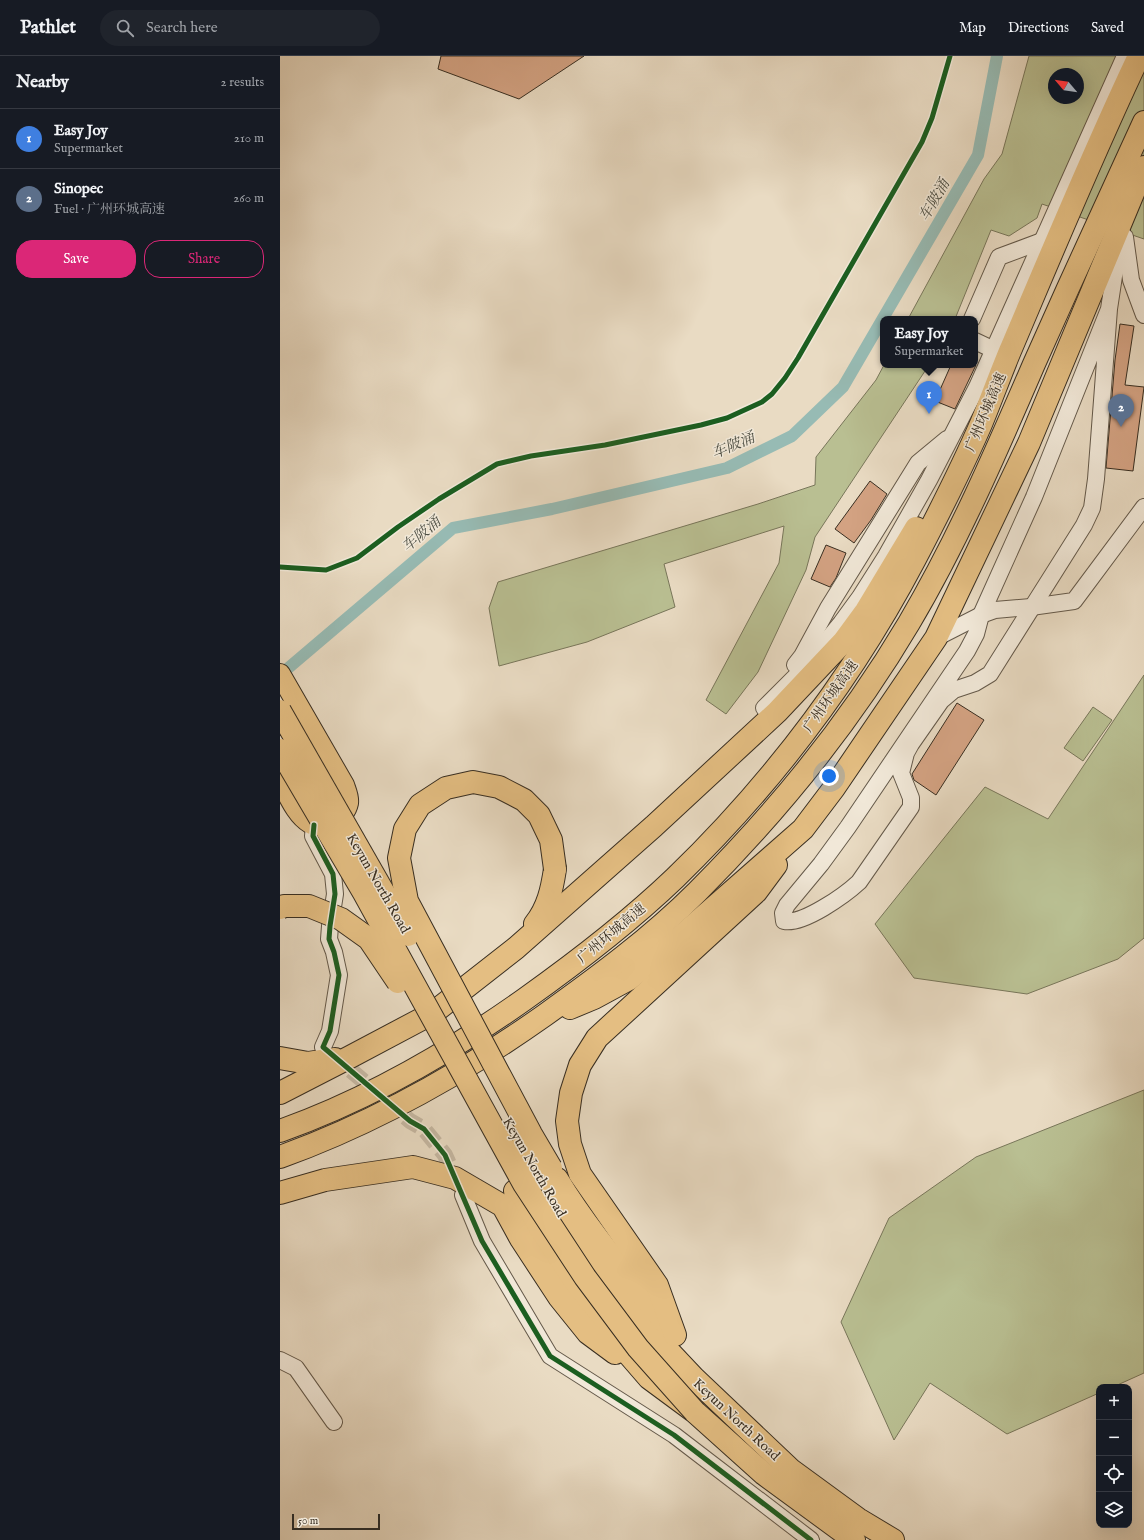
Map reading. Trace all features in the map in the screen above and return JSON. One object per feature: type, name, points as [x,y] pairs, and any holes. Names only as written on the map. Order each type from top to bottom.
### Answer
[{"type":"highway","name":"广州环城高速","points":[[280,1131],[337,1108],[383,1086],[429,1061],[494,1021],[566,970],[637,912],[676,877],[731,821],[810,726],[851,668],[892,602],[915,560],[971,422],[1009,355],[1112,113],[1139,56]]},
{"type":"highway","name":"广州环城高速","points":[[280,1157],[349,1129],[427,1089],[508,1041],[589,984],[696,893],[751,835],[791,789],[831,740],[877,674],[910,622],[961,526],[1091,236],[1144,122]]},
{"type":"highway","points":[[694,1378],[675,1335],[657,1285],[580,1174],[570,1144],[567,1121],[570,1093],[580,1065],[597,1038],[756,892],[834,788],[936,638],[1029,443],[1144,167]]},
{"type":"highway","points":[[280,1093],[350,1058],[433,1013],[516,948],[688,795],[777,712],[844,641],[866,610],[971,422]]},
{"type":"highway","name":"Keyun North Road","points":[[280,711],[395,911],[538,1177],[571,1229],[629,1309],[694,1378],[791,1470],[858,1519],[893,1540]]},
{"type":"highway","name":"Keyun North Road","points":[[280,750],[364,893],[524,1184],[585,1277],[629,1336],[696,1412],[764,1474],[854,1540]]},
{"type":"highway","points":[[516,948],[542,916],[552,892],[555,869],[551,840],[539,816],[524,800],[499,787],[473,782],[446,788],[420,805],[405,829],[399,858],[407,901],[531,1134],[567,1194],[613,1258],[675,1335]]},
{"type":"highway","points":[[530,1025],[594,998],[629,978],[687,931],[803,829]]},
{"type":"highway","points":[[280,908],[284,906],[309,906],[341,919],[369,939],[403,990],[466,1099],[546,1250],[572,1289],[649,1378]]},
{"type":"highway","points":[[280,1058],[308,1063],[350,1058]]},
{"type":"highway","points":[[280,1193],[325,1180],[413,1167],[455,1178],[503,1206],[559,1297],[588,1333],[696,1412]]},
{"type":"main road","points":[[280,674],[344,785],[348,794],[346,810],[336,820],[325,825],[314,825],[300,813],[281,782]]},
{"type":"street","points":[[688,795],[764,708],[805,667],[841,623],[860,597],[886,556],[929,480],[971,422],[994,350],[1125,56]]},
{"type":"street","points":[[1109,309],[1034,497],[982,616],[976,634],[848,827],[821,864],[787,905],[783,914],[784,921],[790,922],[805,918],[850,891],[859,882],[911,807],[910,798],[902,773],[906,753],[911,744],[941,701],[954,690],[975,683],[990,674],[1084,525],[1092,508],[1096,479],[1109,309],[1122,219]]},
{"type":"street","points":[[1122,219],[1131,280],[1144,315]]},
{"type":"street","points":[[973,316],[999,257],[1042,241]]},
{"type":"street","points":[[978,342],[994,350]]},
{"type":"street","points":[[764,708],[802,656],[828,608],[918,463],[971,422]]},
{"type":"street","points":[[936,638],[995,610],[1074,601],[1144,507]]},
{"type":"street","points":[[314,825],[313,836],[333,874],[335,894],[329,939],[334,952],[339,974],[330,1031],[323,1047]]},
{"type":"street","points":[[463,1195],[482,1241],[550,1356],[674,1435],[810,1540]]},
{"type":"street","points":[[280,1360],[296,1368],[334,1422]]},
{"type":"green space","points":[[1029,56],[1144,56],[1144,239],[1042,204],[1037,218],[1009,236],[991,230],[956,316],[910,316],[984,179],[1002,154]]},
{"type":"green space","points":[[882,368],[927,368],[815,537],[806,570],[758,672],[726,714],[706,700],[779,563],[784,526],[664,564],[675,607],[587,642],[499,666],[489,608],[498,582],[758,504],[815,485],[816,457],[876,380]]},
{"type":"green space","points":[[1144,675],[1144,938],[1118,959],[1027,994],[914,978],[875,924],[985,787],[1048,819]]},
{"type":"green space","points":[[1093,707],[1112,720],[1083,761],[1064,748]]},
{"type":"green space","points":[[1144,1090],[1144,1373],[1120,1384],[1096,1384],[1096,1394],[1007,1434],[930,1383],[894,1440],[841,1322],[889,1218],[976,1157]]},
{"type":"building","points":[[441,56],[584,56],[519,99],[438,69]]},
{"type":"building","points":[[1120,324],[1134,326],[1125,385],[1144,387],[1133,471],[1106,468],[1115,360]]},
{"type":"building","points":[[950,368],[975,368],[955,409],[935,401]]},
{"type":"building","points":[[870,481],[887,494],[871,520],[854,543],[835,529]]},
{"type":"building","points":[[826,545],[846,553],[836,578],[830,587],[811,579]]},
{"type":"building","points":[[957,703],[984,720],[936,795],[914,780],[912,774]]},
{"type":"waterway","name":"车陂涌","points":[[884,316],[978,155],[997,56]]},
{"type":"waterway","name":"车陂涌","points":[[280,675],[453,528],[552,509],[727,468],[792,436],[843,387],[880,323]]},
{"type":"tunnel","points":[[333,1055],[410,1121],[424,1129],[445,1155],[458,1184]]},
{"type":"cycle path","points":[[280,567],[326,570],[357,558],[398,527],[439,499],[497,464],[531,456],[605,445],[701,425],[727,418],[762,402],[772,394],[798,358],[922,142],[932,118],[950,56]]},
{"type":"cycle path","points":[[314,825],[313,836],[333,874],[335,894],[329,939],[334,952],[339,975],[330,1031],[323,1047],[410,1121],[424,1129],[445,1155],[482,1241],[550,1356],[674,1435],[811,1540]]},
{"type":"place","name":"Easy Joy","points":[[929,414]]},
{"type":"place","name":"Sinopec","points":[[1121,427]]}]
